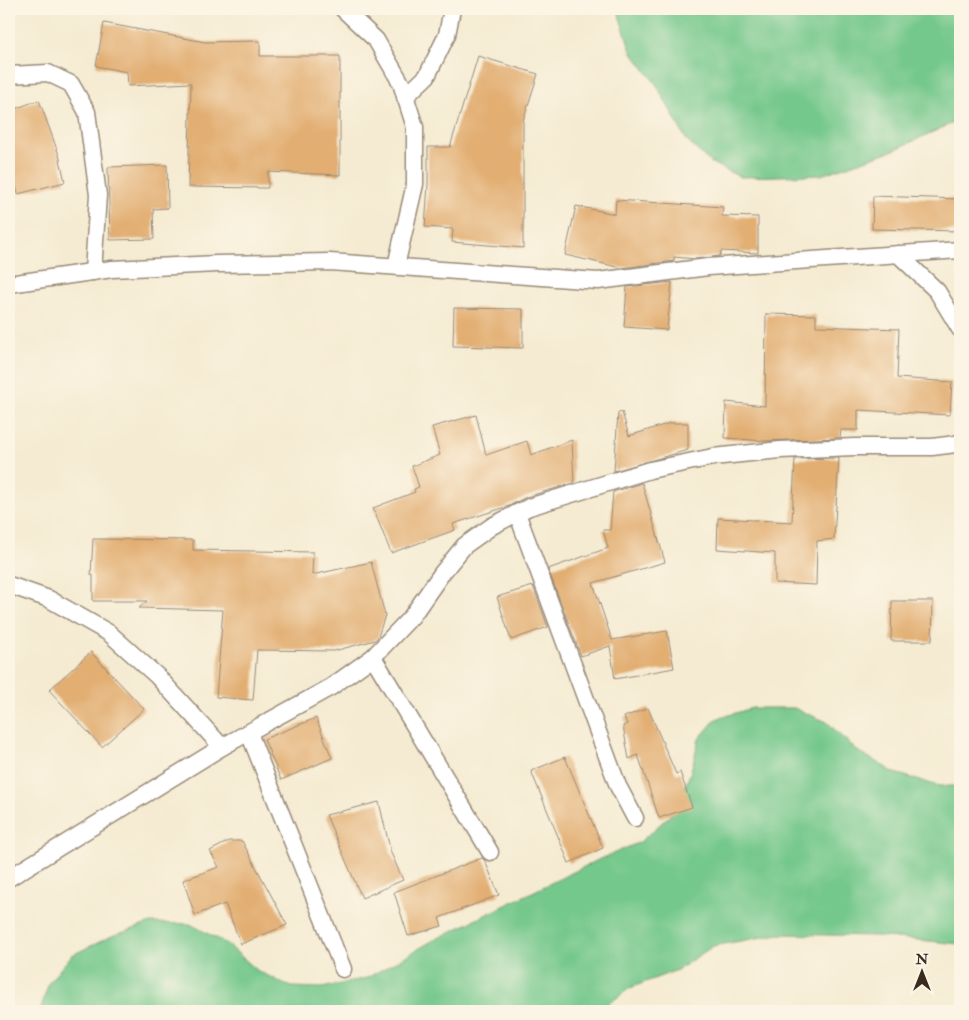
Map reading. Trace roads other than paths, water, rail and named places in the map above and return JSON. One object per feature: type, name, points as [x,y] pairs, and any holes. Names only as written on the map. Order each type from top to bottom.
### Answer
[{"type":"lane","points":[[343,9],[376,40],[400,83],[415,127],[415,184],[396,266]]},
{"type":"lane","points":[[405,97],[427,76],[446,35],[452,9]]},
{"type":"lane","points":[[9,75],[48,73],[71,84],[87,112],[98,196],[93,272]]},
{"type":"lane","points":[[9,284],[112,269],[217,264],[330,262],[598,280],[708,267],[960,250]]},
{"type":"lane","points":[[898,254],[937,291],[960,329]]},
{"type":"lane","points":[[9,878],[222,747],[331,687],[373,657],[412,616],[442,572],[464,546],[492,526],[529,507],[650,470],[713,457],[790,450],[855,447],[932,447],[960,442]]},
{"type":"lane","points":[[517,513],[618,786],[635,818]]},
{"type":"lane","points":[[9,586],[50,599],[109,634],[157,676],[222,747]]},
{"type":"lane","points":[[373,657],[490,852]]},
{"type":"lane","points":[[249,733],[344,969]]}]
